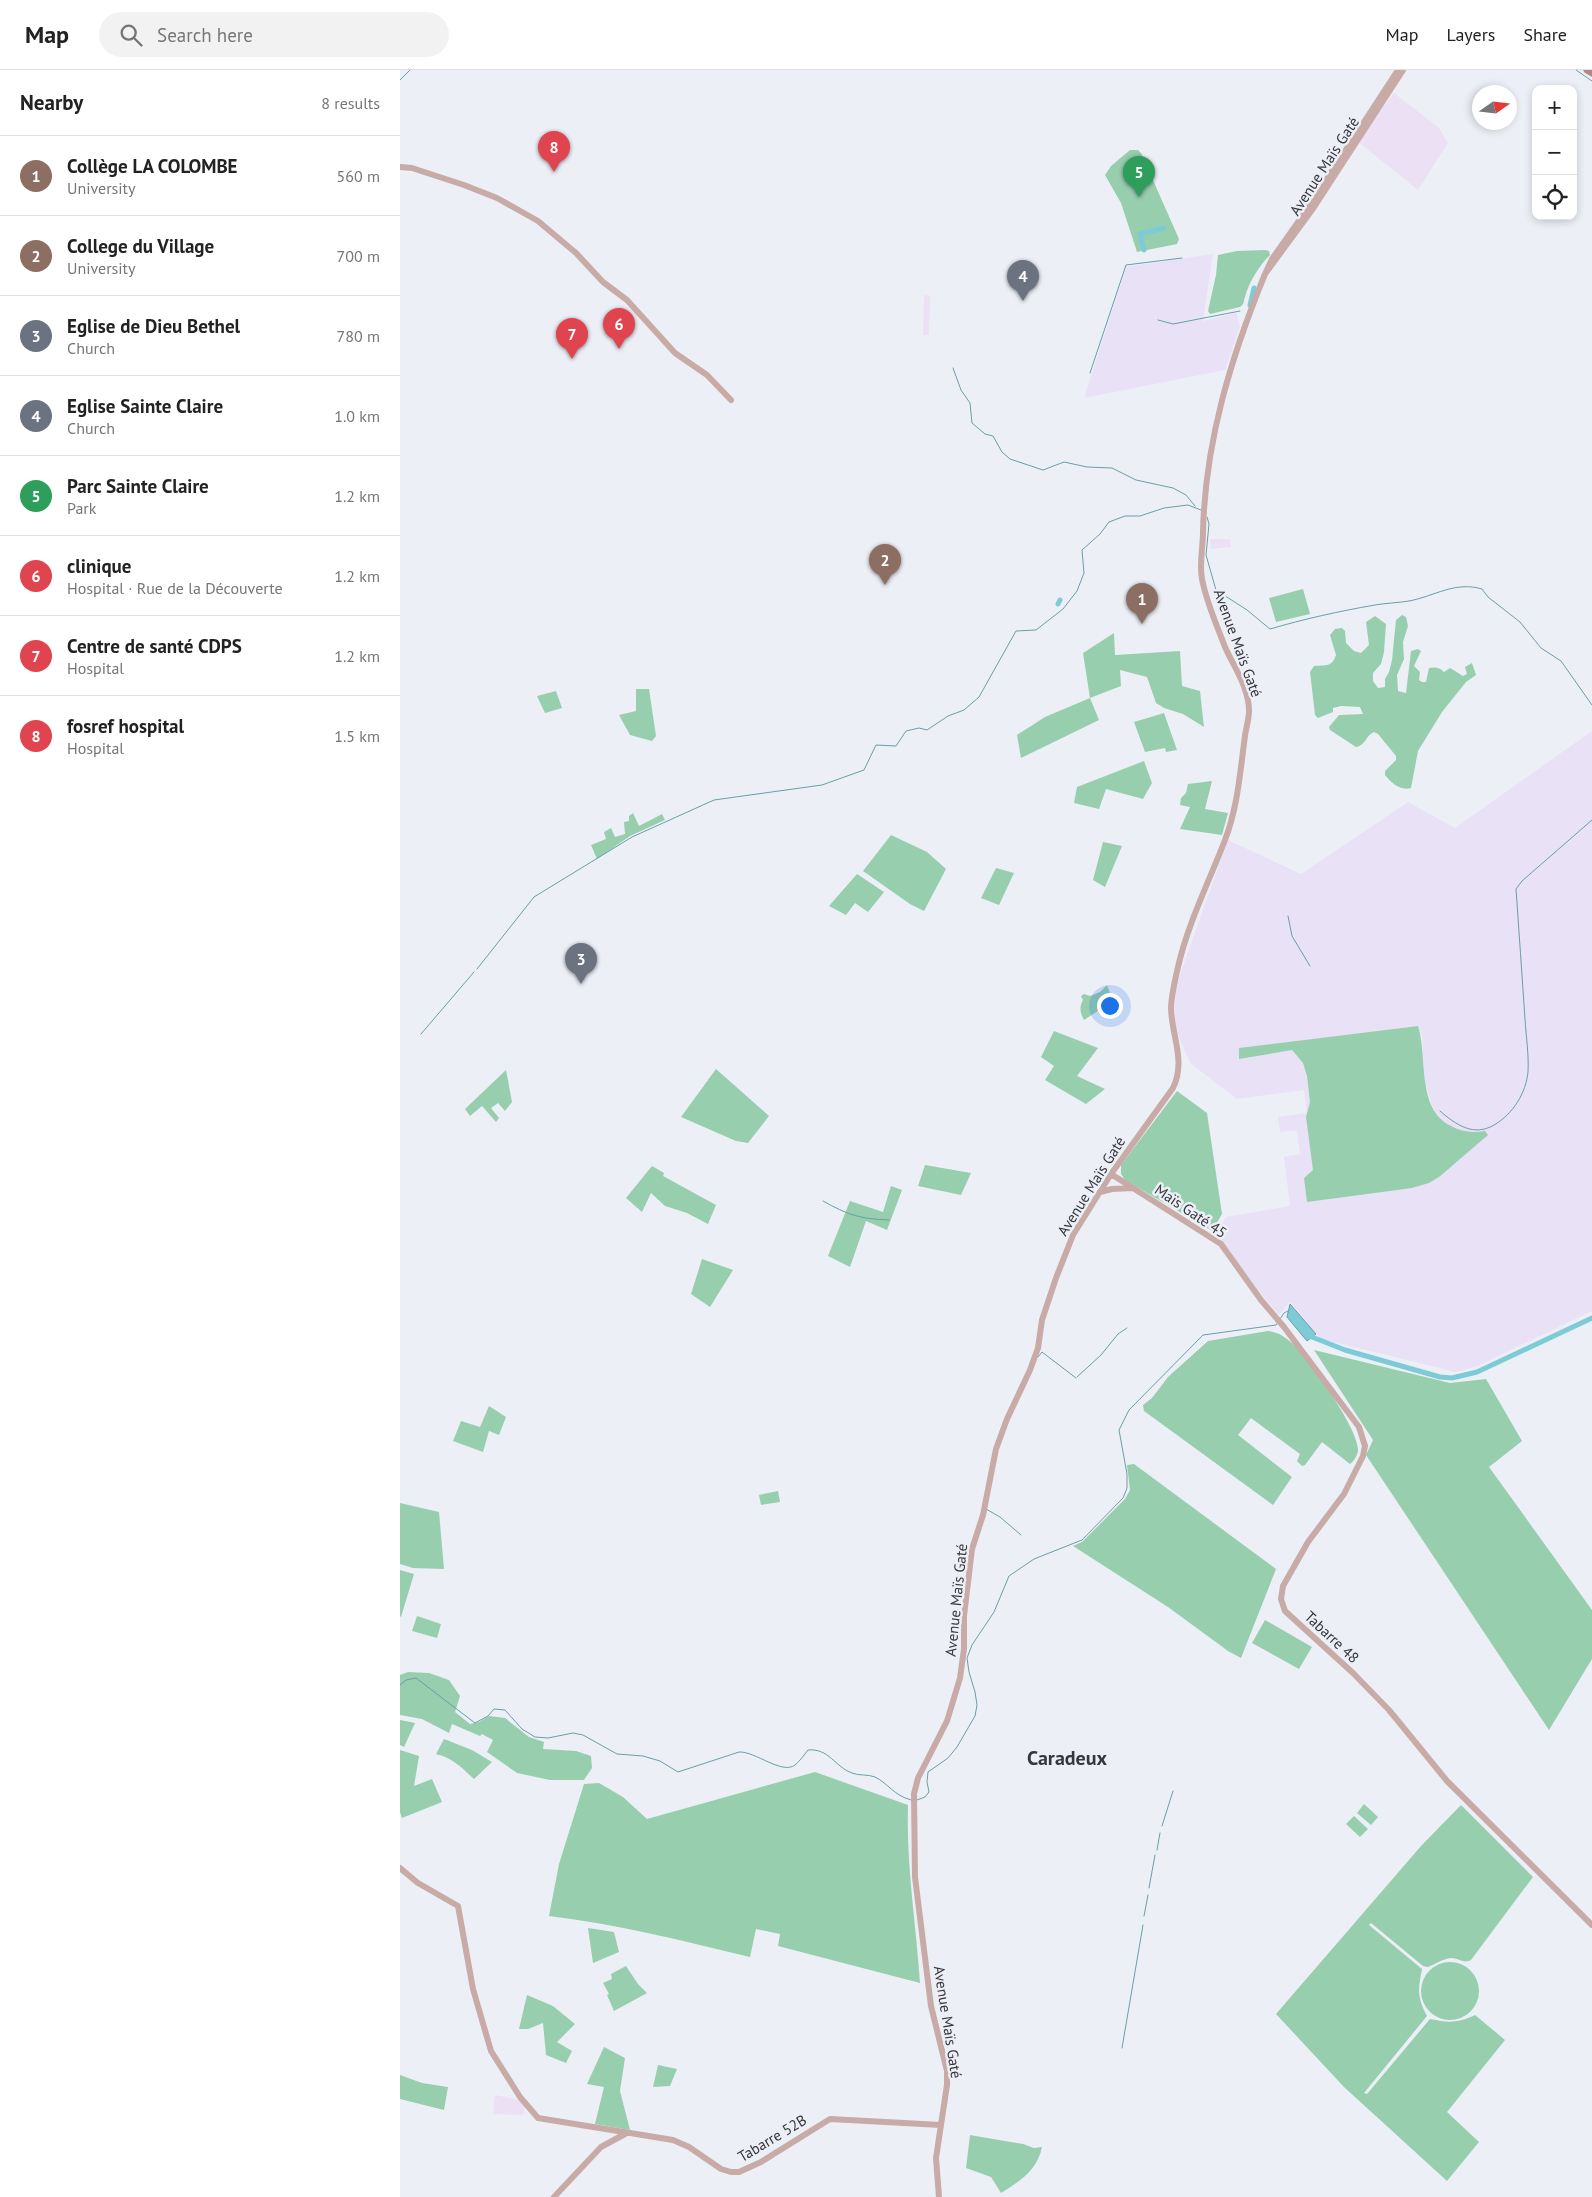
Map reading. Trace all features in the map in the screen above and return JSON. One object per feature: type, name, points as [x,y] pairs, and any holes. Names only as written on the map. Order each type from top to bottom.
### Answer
[{"type":"main road","points":[[1587,70],[1592,74]]},
{"type":"street","name":"Avenue Maïs Gaté","points":[[939,2197],[936,2158],[947,2071],[931,2006],[915,1877],[914,1801],[918,1778],[947,1721],[960,1678],[964,1649],[964,1616],[972,1549],[983,1515],[996,1449],[1038,1348],[1042,1320],[1070,1240],[1111,1174],[1174,1088],[1179,1076],[1178,1051],[1171,1008],[1177,968],[1188,931],[1225,839],[1238,793],[1249,711],[1241,680],[1225,647],[1202,581],[1203,510],[1208,460],[1216,418],[1246,319],[1272,259],[1308,208],[1398,70]]},
{"type":"street","name":"Avenue Maïs Gaté","points":[[1265,274],[1312,210],[1403,70]]},
{"type":"street","points":[[400,167],[412,168],[472,188],[497,198],[538,221],[576,253],[603,282],[626,300],[675,353],[707,375],[731,400]]},
{"type":"street","name":"Maïs Gaté 45","points":[[1111,1174],[1221,1244],[1261,1300],[1284,1327]]},
{"type":"street","points":[[1100,1192],[1112,1189],[1133,1188]]},
{"type":"street","name":"Tabarre 48","points":[[1284,1327],[1359,1427],[1364,1446],[1363,1456],[1344,1494],[1308,1542],[1283,1586],[1281,1599],[1285,1611],[1353,1673],[1390,1710],[1447,1781],[1592,1925]]},
{"type":"street","name":"Tabarre 52B","points":[[400,1868],[418,1883],[458,1906],[472,1988],[490,2051],[535,2117],[674,2140],[689,2147],[721,2169],[730,2172],[739,2172],[761,2162],[830,2119],[941,2125]]},
{"type":"street","points":[[554,2197],[601,2147],[626,2133]]},
{"type":"shaded area","points":[[1394,93],[1439,128],[1448,143],[1418,190],[1357,141]]},
{"type":"shaded area","points":[[1213,254],[1203,321],[1236,313],[1240,327],[1225,370],[1084,398],[1126,267]]},
{"type":"shaded area","points":[[924,295],[930,296],[929,335],[923,335]]},
{"type":"shaded area","points":[[1210,539],[1230,539],[1231,547],[1211,549]]},
{"type":"shaded area","points":[[1592,731],[1592,1311],[1478,1366],[1456,1372],[1321,1339],[1290,1302],[1279,1315],[1255,1286],[1216,1234],[1226,1217],[1290,1206],[1284,1157],[1300,1154],[1297,1130],[1280,1132],[1278,1117],[1307,1113],[1304,1090],[1237,1099],[1190,1063],[1174,1025],[1176,986],[1228,840],[1301,874],[1408,802],[1455,828]],"holes":[[[1418,1026],[1422,1036],[1425,1083],[1434,1111],[1443,1123],[1456,1129],[1473,1133],[1485,1131],[1439,1177],[1429,1183],[1412,1188],[1304,1178],[1313,1170],[1309,1133],[1310,1102],[1307,1076],[1303,1063],[1292,1050],[1239,1058],[1239,1049]]]},
{"type":"shaded area","points":[[495,2095],[521,2100],[525,2108],[523,2115],[493,2114]]},
{"type":"green space","points":[[1130,150],[1138,150],[1141,153],[1179,239],[1177,244],[1137,252],[1121,203],[1105,175],[1111,166]]},
{"type":"green space","points":[[1237,251],[1269,251],[1270,255],[1258,269],[1243,304],[1240,307],[1210,314],[1208,311],[1216,275],[1218,255]]},
{"type":"green space","points":[[1303,589],[1310,614],[1276,622],[1269,598]]},
{"type":"green space","points":[[1402,615],[1406,617],[1408,626],[1403,642],[1404,659],[1397,675],[1398,691],[1406,693],[1411,651],[1418,649],[1421,651],[1414,666],[1420,672],[1419,680],[1422,682],[1426,682],[1429,668],[1439,668],[1444,672],[1450,668],[1463,676],[1467,674],[1465,667],[1472,663],[1476,675],[1466,682],[1442,712],[1418,751],[1411,788],[1407,789],[1396,786],[1385,775],[1385,771],[1396,760],[1396,756],[1378,734],[1371,733],[1362,744],[1356,747],[1330,730],[1329,727],[1339,715],[1363,714],[1360,707],[1341,706],[1333,708],[1333,712],[1318,718],[1315,715],[1310,672],[1314,666],[1328,665],[1333,662],[1336,655],[1330,635],[1335,629],[1342,628],[1345,631],[1346,643],[1354,651],[1361,653],[1369,645],[1366,622],[1375,616],[1386,624],[1384,652],[1381,664],[1373,673],[1373,681],[1378,688],[1385,687],[1385,679],[1392,660],[1396,620]]},
{"type":"green space","points":[[1114,633],[1115,655],[1180,651],[1182,686],[1200,691],[1204,727],[1183,714],[1164,708],[1156,703],[1147,677],[1120,670],[1121,686],[1090,698],[1083,653]]},
{"type":"green space","points":[[636,689],[649,689],[656,736],[652,741],[630,735],[619,715],[636,711]]},
{"type":"green space","points":[[556,691],[562,708],[545,713],[537,696]]},
{"type":"green space","points":[[1090,698],[1099,720],[1021,758],[1017,735],[1045,717]]},
{"type":"green space","points":[[1164,713],[1177,750],[1166,752],[1165,748],[1145,752],[1134,722]]},
{"type":"green space","points":[[1144,761],[1152,783],[1143,799],[1106,789],[1099,809],[1074,803],[1077,787]]},
{"type":"green space","points":[[1212,781],[1205,809],[1228,813],[1222,835],[1180,829],[1190,807],[1180,805],[1181,798],[1186,793],[1188,784]]},
{"type":"green space","points":[[633,813],[639,826],[662,814],[665,820],[630,836],[597,859],[591,845],[606,839],[604,832],[611,828],[615,837],[625,834],[624,822],[629,821],[629,816]]},
{"type":"green space","points":[[891,835],[927,852],[946,869],[924,911],[910,904],[863,871]]},
{"type":"green space","points":[[1103,842],[1122,846],[1105,887],[1093,880]]},
{"type":"green space","points":[[996,868],[1014,873],[999,905],[981,898]]},
{"type":"green space","points":[[857,874],[884,892],[868,912],[855,903],[846,915],[829,906]]},
{"type":"green space","points":[[1107,985],[1113,1001],[1084,1020],[1080,1010],[1083,1000],[1081,996],[1084,994],[1090,996],[1100,992]]},
{"type":"green space","points":[[1418,1026],[1425,1081],[1432,1108],[1440,1118],[1459,1130],[1467,1132],[1485,1131],[1488,1135],[1439,1177],[1429,1183],[1412,1188],[1307,1202],[1304,1178],[1313,1170],[1306,1117],[1310,1102],[1307,1076],[1303,1063],[1292,1050],[1239,1059],[1239,1048]]},
{"type":"green space","points":[[1054,1031],[1098,1048],[1077,1076],[1105,1089],[1086,1104],[1045,1080],[1054,1066],[1041,1057]]},
{"type":"green space","points":[[716,1069],[769,1116],[748,1143],[736,1141],[681,1117]]},
{"type":"green space","points":[[506,1070],[512,1102],[505,1111],[498,1103],[491,1108],[499,1118],[496,1122],[482,1106],[470,1116],[465,1109]]},
{"type":"green space","points":[[1177,1091],[1207,1113],[1222,1214],[1212,1231],[1125,1180],[1121,1174],[1121,1165]]},
{"type":"green space","points":[[925,1165],[971,1173],[961,1195],[918,1186]]},
{"type":"green space","points":[[652,1166],[664,1173],[663,1176],[716,1205],[708,1224],[687,1213],[665,1206],[651,1193],[642,1212],[626,1198]]},
{"type":"green space","points":[[891,1186],[902,1190],[887,1230],[866,1221],[850,1267],[828,1256],[850,1201],[883,1212]]},
{"type":"green space","points":[[702,1259],[733,1270],[710,1307],[691,1294]]},
{"type":"green space","points":[[1268,1331],[1284,1337],[1300,1351],[1309,1363],[1332,1395],[1351,1427],[1358,1451],[1350,1464],[1322,1442],[1305,1465],[1302,1466],[1297,1461],[1300,1454],[1251,1418],[1238,1435],[1292,1477],[1273,1505],[1144,1411],[1143,1405],[1152,1398],[1168,1377],[1208,1341]]},
{"type":"green space","points":[[1314,1350],[1450,1383],[1486,1379],[1522,1441],[1489,1467],[1592,1610],[1592,1659],[1549,1730],[1366,1455],[1373,1440]]},
{"type":"green space","points":[[489,1406],[506,1417],[499,1435],[489,1431],[483,1452],[453,1441],[461,1421],[480,1427]]},
{"type":"green space","points":[[1134,1464],[1276,1569],[1241,1658],[1228,1651],[1168,1607],[1073,1546],[1082,1542],[1125,1499],[1130,1490],[1127,1465]]},
{"type":"green space","points":[[778,1491],[780,1502],[761,1505],[759,1495]]},
{"type":"green space","points":[[400,1503],[439,1512],[444,1569],[413,1568],[400,1564]]},
{"type":"green space","points":[[400,1570],[414,1574],[401,1617],[400,1616]]},
{"type":"green space","points":[[417,1616],[441,1624],[437,1638],[412,1631]]},
{"type":"green space","points":[[1265,1620],[1312,1647],[1299,1669],[1252,1643]]},
{"type":"green space","points":[[408,1672],[429,1673],[449,1680],[460,1696],[455,1712],[470,1724],[479,1722],[489,1716],[505,1718],[529,1737],[544,1742],[543,1749],[576,1751],[591,1756],[592,1768],[584,1780],[550,1780],[517,1773],[487,1752],[493,1740],[482,1734],[480,1736],[452,1724],[449,1733],[422,1719],[400,1715],[400,1675]]},
{"type":"green space","points":[[400,1720],[415,1723],[404,1747],[400,1745]]},
{"type":"green space","points":[[444,1739],[472,1750],[492,1762],[474,1779],[452,1761],[436,1754]]},
{"type":"green space","points":[[400,1750],[419,1756],[414,1786],[432,1779],[442,1802],[402,1818],[400,1812]]},
{"type":"green space","points":[[815,1772],[908,1805],[910,1872],[920,1983],[778,1946],[780,1934],[756,1929],[750,1957],[625,1928],[549,1916],[559,1864],[584,1784],[599,1783],[623,1797],[647,1819]]},
{"type":"green space","points":[[1364,1804],[1378,1817],[1371,1825],[1357,1813]]},
{"type":"green space","points":[[1461,1805],[1533,1877],[1471,1960],[1451,1958],[1428,1967],[1423,1966],[1371,1923],[1369,1925],[1422,1969],[1419,1993],[1421,2004],[1427,2016],[1364,2093],[1367,2094],[1430,2019],[1453,2022],[1475,2015],[1505,2040],[1447,2112],[1479,2142],[1447,2181],[1344,2087],[1276,2014],[1421,1846]]},
{"type":"green space","points":[[1354,1816],[1368,1829],[1360,1837],[1346,1824]]},
{"type":"green space","points":[[588,1928],[614,1932],[619,1952],[593,1963]]},
{"type":"green space","points":[[1450,1962],[1461,1964],[1474,1975],[1479,1991],[1477,2002],[1466,2015],[1450,2020],[1439,2018],[1426,2007],[1421,1991],[1423,1980],[1434,1967]]},
{"type":"green space","points":[[626,1966],[638,1984],[647,1993],[614,2011],[607,1995],[609,1994],[603,1983],[612,1979],[611,1974]]},
{"type":"green space","points":[[527,1995],[553,2006],[575,2024],[557,2042],[572,2051],[566,2063],[546,2055],[543,2023],[528,2029],[519,2029]]},
{"type":"green space","points":[[604,2047],[625,2058],[620,2091],[630,2130],[595,2124],[604,2087],[587,2084]]},
{"type":"green space","points":[[658,2065],[677,2069],[670,2086],[653,2087]]},
{"type":"green space","points":[[400,2075],[422,2083],[448,2087],[444,2110],[400,2099]]},
{"type":"green space","points":[[970,2135],[1023,2144],[1034,2148],[1042,2147],[1032,2169],[1021,2180],[1001,2193],[991,2177],[966,2168]]},
{"type":"water","points":[[1290,1304],[1316,1334],[1307,1341],[1287,1317]]},
{"type":"waterway","points":[[400,80],[410,70]]},
{"type":"waterway","points":[[1576,70],[1592,81]]},
{"type":"waterway","points":[[1144,250],[1140,234],[1164,228]]},
{"type":"waterway","points":[[1090,373],[1126,265],[1182,258]]},
{"type":"waterway","points":[[1250,305],[1254,288]]},
{"type":"waterway","points":[[1158,320],[1173,324],[1240,311]]},
{"type":"waterway","points":[[953,368],[961,390],[970,403],[972,423],[985,434],[993,436],[1002,452],[1010,459],[1043,470],[1064,462],[1087,467],[1112,468],[1136,480],[1173,488],[1186,495],[1195,506]]},
{"type":"waterway","points":[[477,969],[534,897],[632,837],[714,800],[822,785],[864,770],[876,745],[896,746],[906,731],[919,728],[927,730],[948,716],[964,710],[979,697],[1016,631],[1036,630],[1063,609],[1077,591],[1084,573],[1082,550],[1100,534],[1109,522],[1125,516],[1140,516],[1164,508],[1188,505],[1201,510]]},
{"type":"waterway","points":[[1207,517],[1209,524],[1206,555],[1216,590],[1247,610],[1270,629],[1349,610],[1418,599],[1454,588],[1472,587],[1482,589],[1488,597],[1520,622],[1541,648],[1561,661],[1592,705]]},
{"type":"waterway","points":[[1058,604],[1060,600]]},
{"type":"waterway","points":[[1440,1111],[1452,1121],[1466,1128],[1472,1130],[1487,1128],[1501,1120],[1513,1109],[1525,1088],[1528,1059],[1516,889],[1522,881],[1592,820]]},
{"type":"waterway","points":[[1288,916],[1292,936],[1310,966]]},
{"type":"waterway","points":[[421,1034],[474,972]]},
{"type":"waterway","points":[[823,1201],[854,1215],[870,1219],[889,1220]]},
{"type":"waterway","points":[[1280,1319],[1288,1311]]},
{"type":"waterway","points":[[1312,1337],[1345,1350],[1440,1377],[1452,1378],[1477,1372],[1592,1318]]},
{"type":"waterway","points":[[917,1800],[925,1797],[929,1792],[928,1772],[948,1758],[957,1747],[975,1716],[977,1705],[967,1658],[972,1645],[994,1612],[1009,1576],[1034,1559],[1082,1540],[1123,1498],[1127,1488],[1127,1474],[1119,1430],[1129,1410],[1203,1335],[1276,1325],[1278,1322]]},
{"type":"waterway","points":[[1077,1377],[1101,1355],[1118,1334],[1127,1328]]},
{"type":"waterway","points":[[1038,1357],[1042,1352],[1076,1378]]},
{"type":"waterway","points":[[986,1509],[1000,1517],[1021,1535]]},
{"type":"waterway","points":[[400,1685],[406,1680],[416,1678],[475,1723],[488,1716],[494,1709],[505,1710],[522,1729],[535,1737],[548,1738],[573,1733],[583,1735],[617,1754],[643,1756],[660,1761],[678,1772],[739,1752],[753,1755],[776,1765],[790,1767],[795,1765],[808,1750],[815,1750],[827,1755],[841,1767],[852,1773],[875,1777],[895,1792],[911,1800]]},
{"type":"waterway","points":[[1162,1826],[1173,1791]]},
{"type":"waterway","points":[[1157,1850],[1160,1833]]},
{"type":"waterway","points":[[1149,1888],[1155,1855]]},
{"type":"waterway","points":[[1144,1916],[1148,1895]]},
{"type":"waterway","points":[[1122,2048],[1143,1925]]},
{"type":"place","name":"fosref hospital","points":[[554,172]]},
{"type":"place","name":"Parc Sainte Claire","points":[[1139,197]]},
{"type":"place","name":"Eglise Sainte Claire","points":[[1023,301]]},
{"type":"place","name":"clinique","points":[[619,349]]},
{"type":"place","name":"Centre de santé CDPS","points":[[572,359]]},
{"type":"place","name":"College du Village","points":[[885,585]]},
{"type":"place","name":"Collège LA COLOMBE","points":[[1142,624]]},
{"type":"place","name":"Eglise de Dieu Bethel","points":[[581,984]]},
{"type":"district","name":"Caradeux","points":[[1067,1758]]}]
